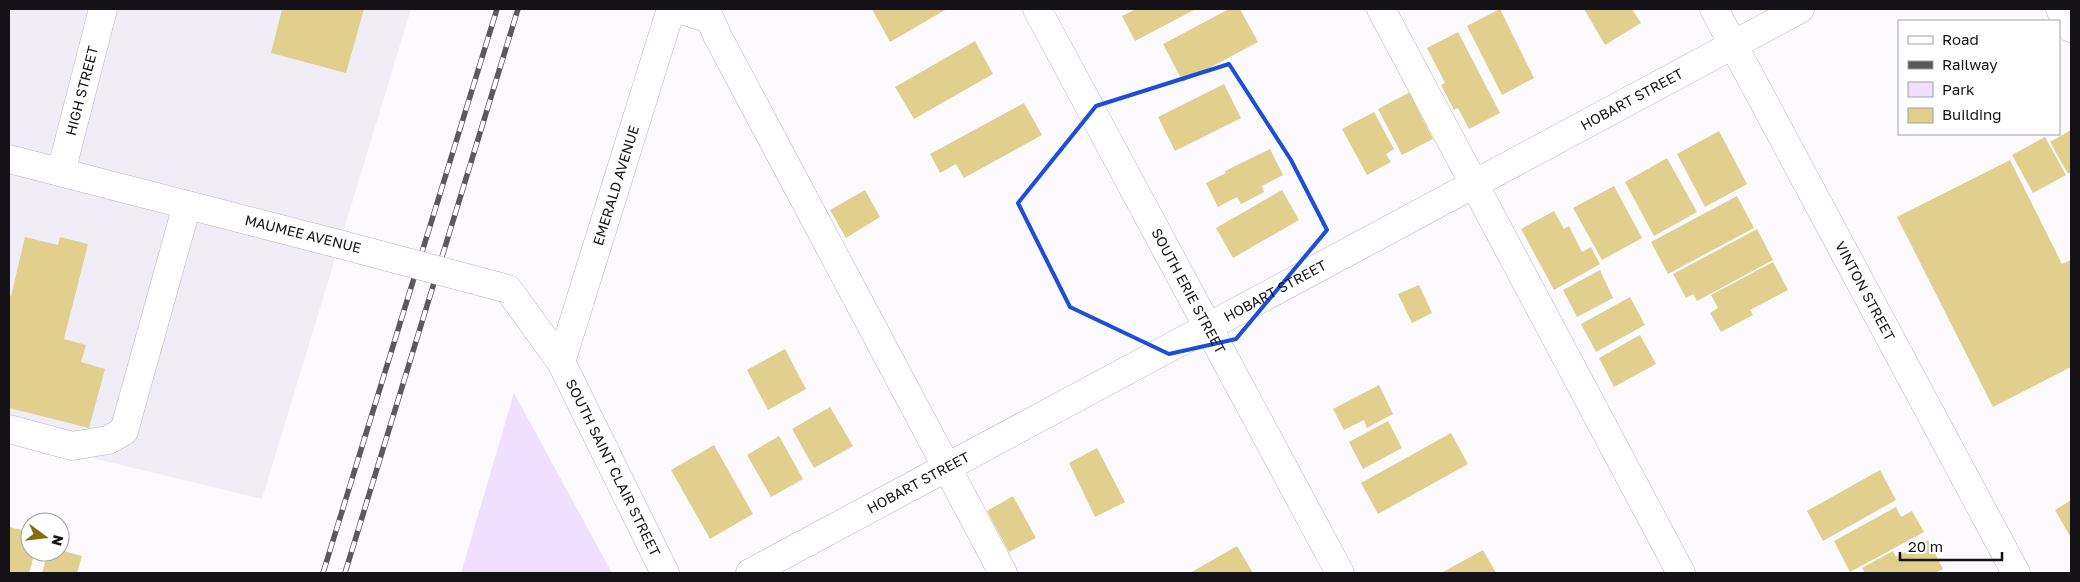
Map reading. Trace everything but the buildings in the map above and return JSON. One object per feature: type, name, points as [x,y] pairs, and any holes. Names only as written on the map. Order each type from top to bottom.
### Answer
[{"type":"street","name":"HIGH STREET","points":[[61,172],[103,9]]},
{"type":"street","name":"EMERALD AVENUE","points":[[562,362],[671,9]]},
{"type":"street","points":[[678,9],[710,18],[718,37],[1002,573]]},
{"type":"street","name":"SOUTH ERIE STREET","points":[[1037,9],[1340,573]]},
{"type":"street","points":[[1381,9],[1681,573]]},
{"type":"street","name":"VINTON STREET","points":[[1714,9],[2016,573]]},
{"type":"street","name":"HOBART STREET","points":[[750,573],[1800,9]]},
{"type":"street","points":[[2060,9],[2071,28]]},
{"type":"street","name":"MAUMEE AVENUE","points":[[9,159],[508,289],[562,362]]},
{"type":"street","points":[[9,429],[72,446],[108,440],[124,431],[187,205]]},
{"type":"street","name":"SOUTH SAINT CLAIR STREET","points":[[562,362],[665,573]]},
{"type":"highlighted area","points":[[1229,64],[1291,160],[1327,230],[1236,339],[1169,354],[1070,307],[1018,203],[1096,106]]},
{"type":"shaded area","points":[[9,9],[411,9],[262,499],[9,438]]},
{"type":"green space","points":[[514,393],[612,573],[461,573]]},
{"type":"railway","points":[[323,573],[497,9]]},
{"type":"railway","points":[[345,573],[518,9]]}]
